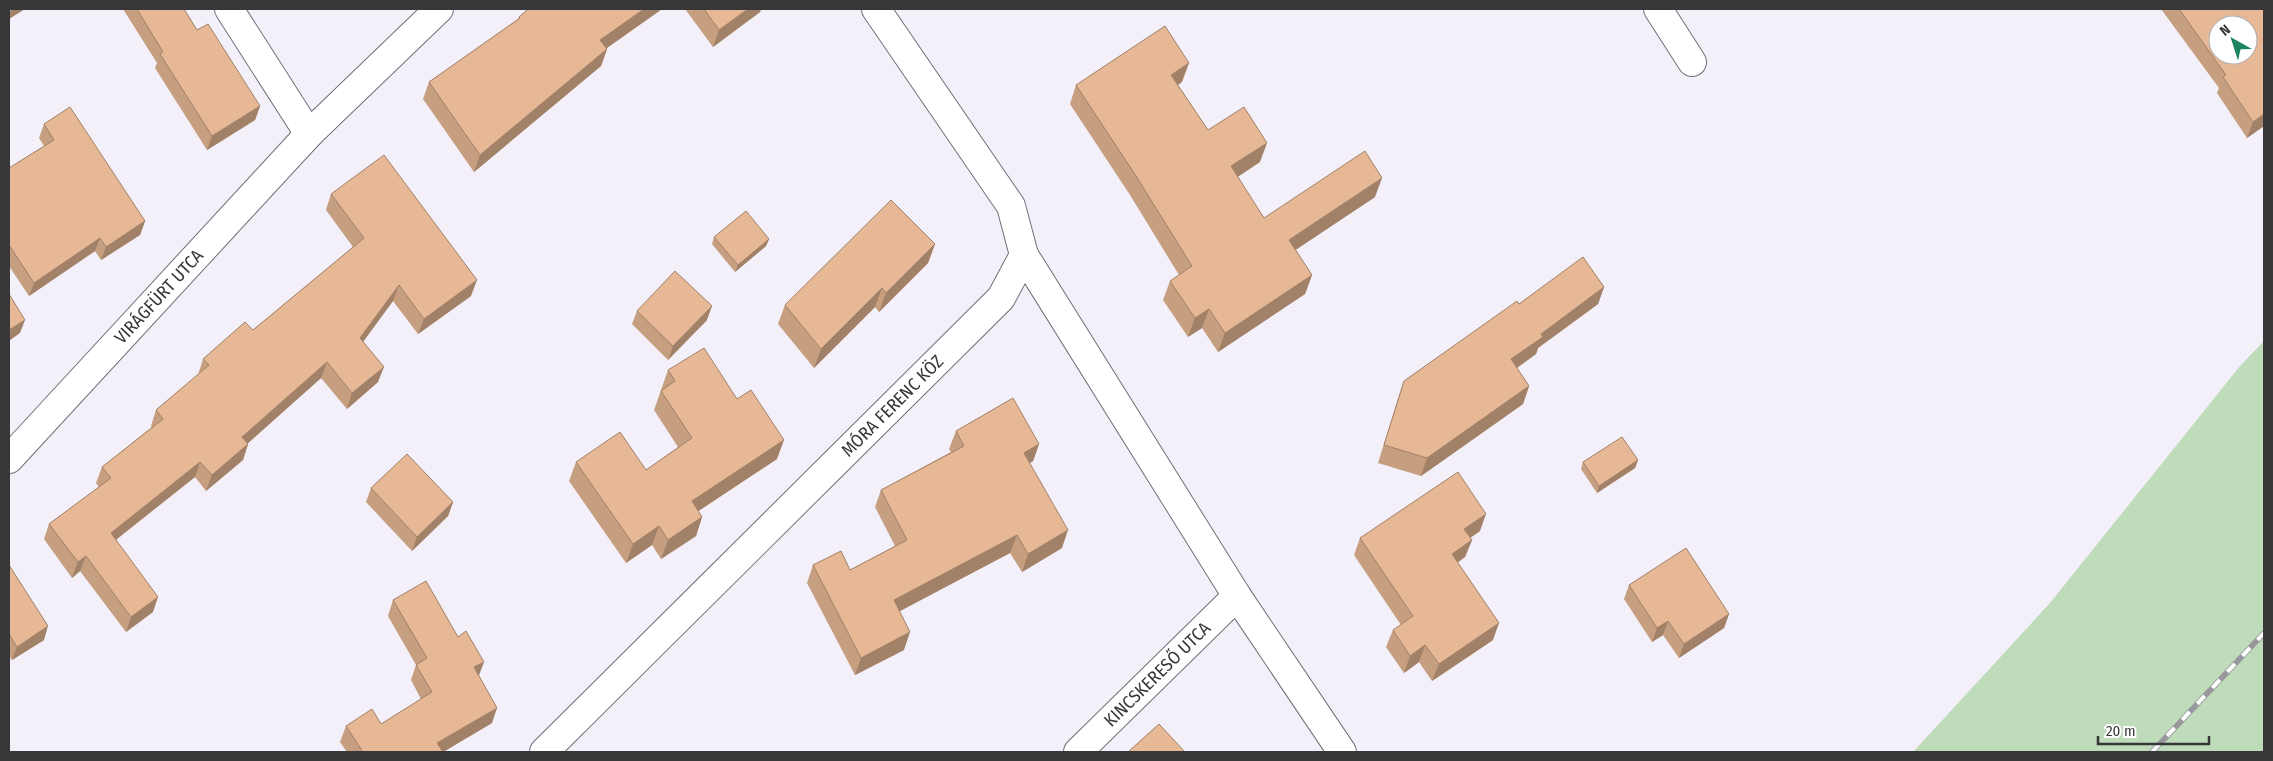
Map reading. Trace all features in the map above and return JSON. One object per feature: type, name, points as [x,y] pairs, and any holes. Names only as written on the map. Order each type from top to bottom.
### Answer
[{"type":"street","points":[[228,9],[309,134]]},
{"type":"street","name":"VIRÁGFÜRT UTCA","points":[[9,459],[309,134],[439,9]]},
{"type":"street","points":[[876,9],[1011,206],[1024,255],[1237,596],[1342,752]]},
{"type":"street","points":[[1658,9],[1692,62]]},
{"type":"street","name":"MÓRA FERENC KÖZ","points":[[544,752],[1001,298],[1024,255]]},
{"type":"street","name":"KINCSKERESŐ UTCA","points":[[1078,752],[1237,596]]},
{"type":"green space","points":[[2264,341],[2264,752],[1913,752],[2050,603],[2240,366]]},
{"type":"building","points":[[137,9],[184,9],[197,30],[208,24],[260,106],[212,136],[160,54],[163,52]]},
{"type":"building","points":[[528,9],[644,9],[600,40],[607,49],[480,155],[429,82],[520,18]]},
{"type":"building","points":[[704,9],[748,9],[719,30]]},
{"type":"building","points":[[2179,9],[2264,9],[2264,114],[2253,122],[2223,77],[2226,75],[2219,65],[2258,65],[2258,15],[2208,15],[2208,50]]},
{"type":"building","points":[[1165,26],[1189,63],[1171,75],[1208,130],[1244,107],[1267,143],[1231,166],[1264,218],[1365,151],[1382,178],[1289,240],[1312,275],[1225,333],[1209,309],[1195,318],[1170,281],[1192,266],[1076,85]]},
{"type":"building","points":[[70,107],[145,221],[106,247],[100,238],[34,283],[9,245],[9,168],[54,140],[44,124]]},
{"type":"building","points":[[384,155],[477,280],[424,319],[399,285],[360,338],[384,367],[352,393],[327,362],[242,437],[248,444],[212,475],[200,462],[111,533],[158,597],[131,617],[86,556],[78,562],[49,524],[111,478],[102,467],[163,419],[156,410],[209,365],[203,359],[245,322],[253,330],[364,238],[331,194]]},
{"type":"building","points":[[891,200],[935,244],[886,293],[882,288],[821,349],[785,305]]},
{"type":"building","points":[[746,211],[769,239],[738,265],[714,237]]},
{"type":"building","points":[[1583,257],[1604,287],[1541,334],[1543,337],[1511,359],[1529,386],[1427,458],[1384,445],[1404,381],[1517,301],[1519,304]]},
{"type":"building","points":[[675,271],[712,306],[673,346],[637,311]]},
{"type":"building","points":[[9,294],[25,320],[9,330]]},
{"type":"building","points":[[704,348],[737,399],[751,390],[784,440],[692,501],[702,517],[668,540],[659,526],[633,544],[576,462],[620,432],[646,470],[692,438],[661,391],[675,381],[668,370]]},
{"type":"building","points":[[1013,398],[1039,444],[1024,453],[1068,530],[1028,554],[1017,535],[894,600],[910,632],[861,658],[813,565],[841,551],[850,570],[907,540],[881,490],[964,446],[956,431]]},
{"type":"building","points":[[1622,437],[1638,460],[1599,486],[1583,462]]},
{"type":"building","points":[[407,454],[453,502],[417,537],[371,488]]},
{"type":"building","points":[[1458,472],[1486,514],[1464,529],[1472,540],[1452,554],[1499,623],[1439,664],[1425,645],[1410,656],[1393,630],[1413,616],[1360,538]]},
{"type":"building","points":[[1686,548],[1729,614],[1684,644],[1668,621],[1657,628],[1629,585]]},
{"type":"building","points":[[9,565],[48,626],[17,647],[9,634]]},
{"type":"building","points":[[426,581],[458,637],[466,631],[484,662],[474,667],[497,708],[437,743],[443,752],[363,752],[346,726],[372,709],[381,724],[432,692],[416,665],[427,658],[393,600]]},
{"type":"building","points":[[1159,724],[1185,752],[1128,752]]},
{"type":"railway","points":[[2152,752],[2264,633]]}]
